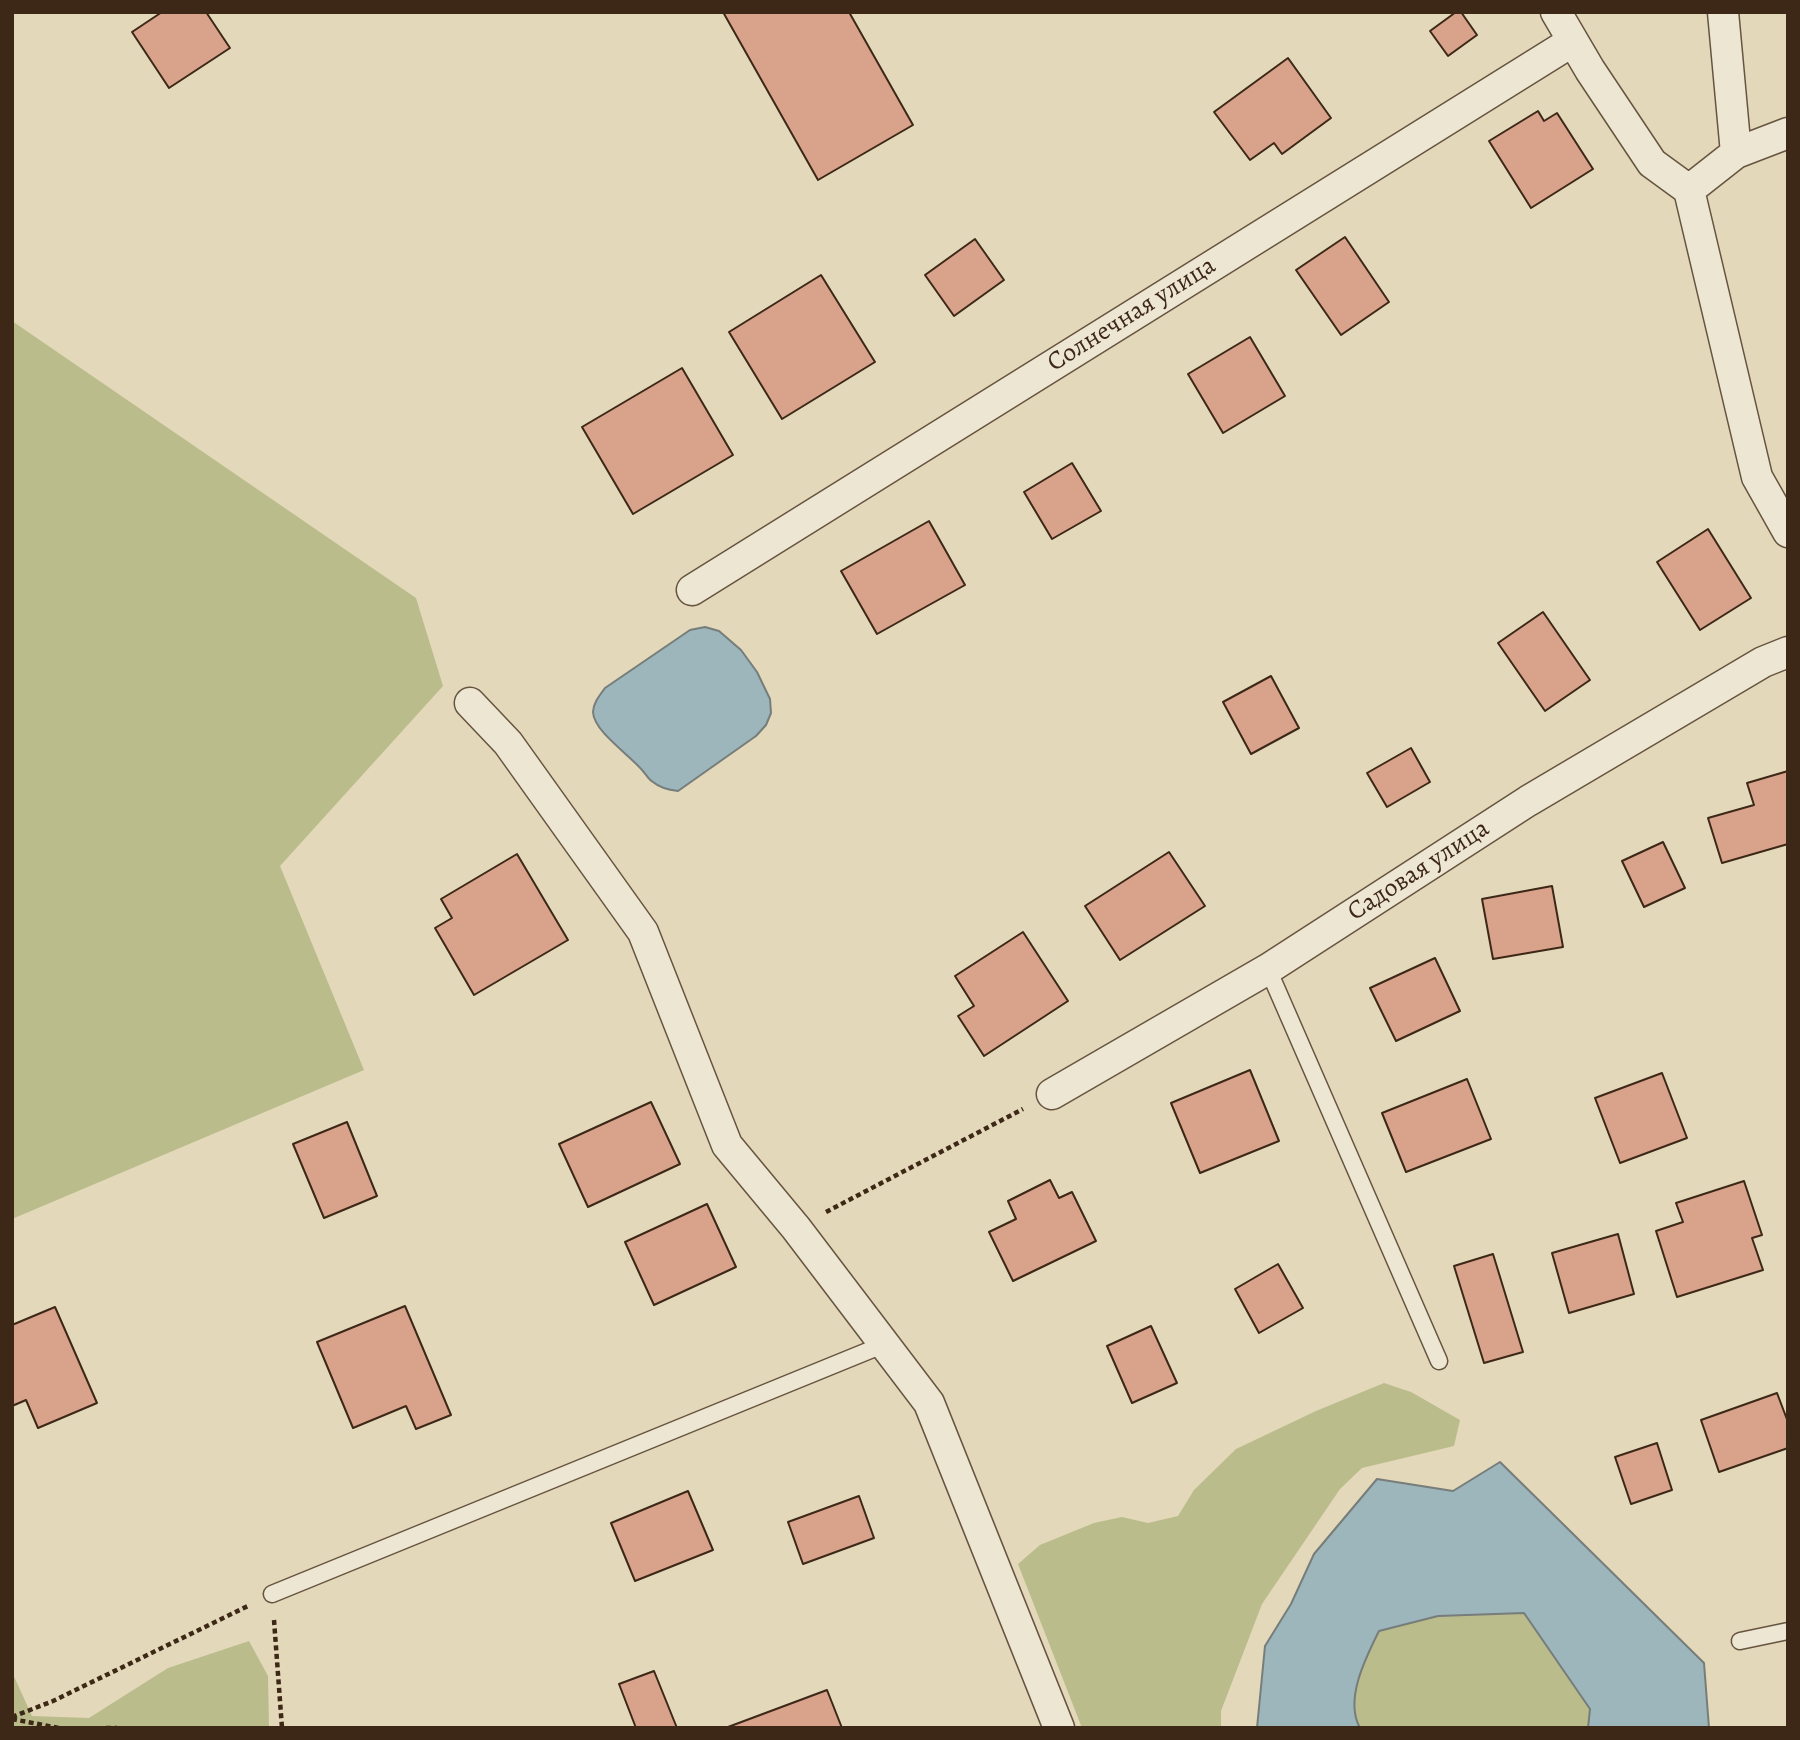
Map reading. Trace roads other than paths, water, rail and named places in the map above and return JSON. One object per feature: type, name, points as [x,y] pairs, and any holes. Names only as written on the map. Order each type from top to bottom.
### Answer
[{"type":"street","points":[[1556,12],[1652,163],[1689,190],[1758,477],[1788,532]]},
{"type":"street","points":[[1723,12],[1736,153]]},
{"type":"street","name":"Солнечная улица","points":[[692,590],[1573,41]]},
{"type":"street","points":[[1689,190],[1736,153],[1788,133]]},
{"type":"street","name":"Садовая улица","points":[[1052,1094],[1268,969],[1528,801],[1763,662],[1788,652]]},
{"type":"street","points":[[470,703],[508,743],[643,932],[727,1145],[796,1228],[929,1403],[1059,1728]]},
{"type":"lane","points":[[1268,969],[1439,1361]]},
{"type":"lane","points":[[272,1594],[885,1344]]},
{"type":"lane","points":[[1740,1641],[1788,1631]]},
{"type":"water","points":[[705,627],[719,631],[741,650],[757,672],[770,699],[771,713],[766,725],[756,736],[678,791],[671,790],[651,781],[606,735],[595,720],[593,709],[605,688],[690,630]]},
{"type":"water","points":[[1500,1462],[1704,1663],[1709,1728],[1588,1728],[1590,1709],[1524,1613],[1438,1616],[1379,1631],[1363,1666],[1356,1692],[1354,1705],[1360,1728],[1257,1728],[1265,1646],[1291,1604],[1314,1554],[1377,1479],[1453,1491]]}]
